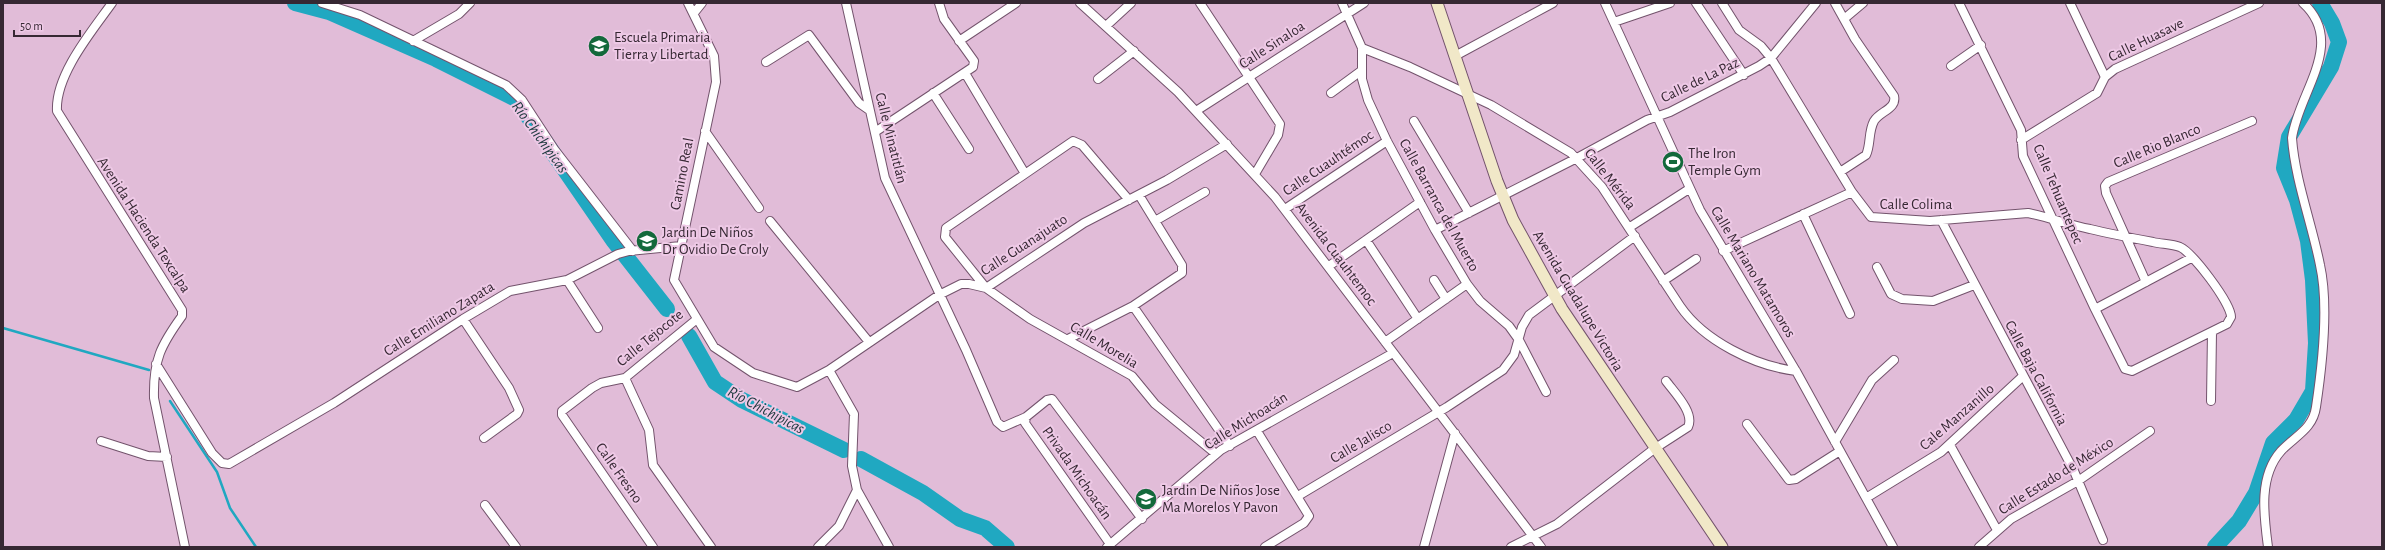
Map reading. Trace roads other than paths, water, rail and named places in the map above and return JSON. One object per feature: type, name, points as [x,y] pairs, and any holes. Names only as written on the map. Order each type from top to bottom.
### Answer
[{"type":"main road","name":"Avenida Guadalupe Victoria","points":[[1437,3],[1502,196],[1513,220],[1554,295],[1654,449],[1722,547]]},
{"type":"street","name":"Avenida Hacienda Texcalpa","points":[[112,3],[80,49],[64,79],[57,111],[182,310],[182,316],[161,348],[156,364],[154,398],[185,547]]},
{"type":"street","points":[[322,3],[360,15],[506,85],[513,90],[554,149],[631,251]]},
{"type":"street","points":[[413,41],[460,14],[470,3]]},
{"type":"street","name":"Camino Real","points":[[688,3],[714,56],[717,69],[716,82],[674,280],[714,347],[753,373],[797,388],[829,370]]},
{"type":"street","points":[[694,13],[702,3]]},
{"type":"street","name":"Calle Minatitlán","points":[[846,3],[885,178],[999,425],[1003,427],[1026,416]]},
{"type":"street","points":[[875,132],[973,67],[974,61],[944,19],[939,3]]},
{"type":"street","points":[[959,41],[1016,3]]},
{"type":"street","name":"Avenida Cuauhtemoc","points":[[1080,3],[1196,111],[1228,144],[1285,209],[1542,547]]},
{"type":"street","points":[[1106,26],[1131,3]]},
{"type":"street","points":[[1200,3],[1280,124],[1278,135],[1255,174]]},
{"type":"street","name":"Calle Barranca del Muerto","points":[[1342,3],[1362,48],[1360,71],[1368,100],[1387,141],[1435,230],[1467,284],[1480,301],[1502,318],[1519,340],[1546,392]]},
{"type":"street","name":"Calle Sinaloa","points":[[1196,111],[1364,3]]},
{"type":"street","points":[[1455,56],[1553,3]]},
{"type":"street","name":"Calle Mariano Matamoros","points":[[1605,3],[1689,189],[1723,251],[1796,371],[1892,547]]},
{"type":"street","points":[[1614,22],[1670,3]]},
{"type":"street","points":[[1696,3],[1744,74]]},
{"type":"street","name":"Calle Colima","points":[[1722,3],[1739,30],[1761,46],[1771,58],[1852,192],[1867,214],[1875,219],[1941,220],[2010,213],[2028,213],[2124,236],[2180,247],[2191,258]]},
{"type":"street","name":"Calle de La Paz","points":[[1435,230],[1657,116],[1670,112],[1744,74],[1771,58],[1816,3]]},
{"type":"street","points":[[1835,3],[1855,39],[1894,96],[1894,105],[1873,122],[1866,155],[1840,172]]},
{"type":"street","points":[[1844,19],[1863,3]]},
{"type":"street","name":"Calle Tehuantepec","points":[[1959,3],[2021,130],[2023,156],[2095,309]]},
{"type":"street","points":[[2070,3],[2105,77]]},
{"type":"street","points":[[2268,547],[2264,499],[2268,477],[2278,455],[2307,429],[2314,416],[2322,347],[2323,283],[2321,267],[2292,138],[2296,120],[2321,57],[2322,44],[2317,18],[2303,3]]},
{"type":"street","name":"Calle Huasave","points":[[2021,140],[2097,93],[2105,77],[2114,69],[2256,4]]},
{"type":"street","points":[[766,62],[809,35],[859,103],[870,110]]},
{"type":"street","points":[[1950,66],[1981,46]]},
{"type":"street","name":"Calle Mérida","points":[[1362,48],[1410,67],[1468,94],[1518,120],[1577,158],[1602,187],[1630,227],[1686,315],[1701,329],[1749,359],[1781,369],[1796,371]]},
{"type":"street","points":[[1098,79],[1134,52]]},
{"type":"street","points":[[1331,93],[1360,71]]},
{"type":"street","points":[[965,73],[1024,172]]},
{"type":"street","points":[[933,93],[969,150]]},
{"type":"street","points":[[1414,121],[1469,213]]},
{"type":"street","name":"Calle Rio Blanco","points":[[2146,282],[2104,190],[2108,182],[2252,121]]},
{"type":"street","points":[[705,131],[759,208]]},
{"type":"street","name":"Calle Cuauhtémoc","points":[[1285,209],[1387,141]]},
{"type":"street","points":[[986,288],[945,236],[946,228],[1024,172],[1068,143],[1077,142],[1129,200]]},
{"type":"street","name":"Calle Guanajuato","points":[[829,370],[939,295],[961,284],[969,284],[986,288],[1078,227],[1139,195],[1228,144]]},
{"type":"street","points":[[1630,227],[1689,189]]},
{"type":"street","points":[[1155,221],[1206,192]]},
{"type":"street","points":[[1723,251],[1852,192]]},
{"type":"street","points":[[1068,339],[1133,306],[1180,275],[1183,270],[1139,195]]},
{"type":"street","points":[[1329,266],[1420,202]]},
{"type":"street","points":[[1803,214],[1850,314]]},
{"type":"street","name":"Calle Baja California","points":[[1941,220],[2022,377],[2078,481],[2103,540]]},
{"type":"street","points":[[770,221],[869,342]]},
{"type":"street","name":"Calle Jalisco","points":[[1298,496],[1438,412],[1503,370],[1514,356],[1529,315],[1635,236]]},
{"type":"street","points":[[1366,240],[1418,319]]},
{"type":"street","name":"Calle Emiliano Zapata","points":[[156,364],[212,454],[222,463],[229,464],[334,403],[463,319],[516,289],[541,287],[568,280],[618,254],[631,251],[681,246]]},
{"type":"street","points":[[2191,258],[2216,287],[2231,311],[2231,317],[2227,324],[2212,332],[2128,371],[2122,364],[2095,309],[2146,282],[2191,258]]},
{"type":"street","points":[[1664,281],[1696,259]]},
{"type":"street","points":[[1877,267],[1892,294],[1902,300],[1933,301],[1974,285]]},
{"type":"street","points":[[568,280],[598,328]]},
{"type":"street","points":[[1434,280],[1446,299]]},
{"type":"street","points":[[1385,342],[1467,284]]},
{"type":"street","name":"Calle Morelia","points":[[986,288],[1030,319],[1132,376],[1155,404],[1183,425],[1216,454]]},
{"type":"street","points":[[1133,306],[1230,446]]},
{"type":"street","points":[[463,319],[505,382],[519,410],[517,414],[484,438]]},
{"type":"street","name":"Calle Tejocote","points":[[562,415],[563,410],[592,388],[601,383],[625,378],[697,319]]},
{"type":"street","points":[[2210,401],[2212,332]]},
{"type":"street","name":"Calle Michoacán","points":[[1109,546],[1216,454],[1257,431],[1300,404],[1393,353]]},
{"type":"street","points":[[1835,442],[1872,380],[1894,360]]},
{"type":"street","points":[[829,370],[854,414],[852,466],[857,490],[889,547]]},
{"type":"street","name":"Cale Manzanillo","points":[[1866,498],[1917,468],[1950,445],[2022,377]]},
{"type":"street","points":[[625,378],[649,430],[653,465],[712,547]]},
{"type":"street","points":[[1511,547],[1534,536],[1572,513],[1654,449],[1684,430],[1690,424],[1686,411],[1666,381]]},
{"type":"street","points":[[1026,416],[1047,400],[1053,401],[1142,519]]},
{"type":"street","name":"Calle Fresno","points":[[562,415],[653,547]]},
{"type":"street","name":"Privada Michoacán","points":[[1026,416],[1025,424],[1109,546]]},
{"type":"street","points":[[1746,424],[1789,480],[1796,479],[1840,451]]},
{"type":"street","points":[[1257,431],[1298,496],[1308,518],[1265,547]]},
{"type":"street","name":"Calle Estado de México","points":[[1979,547],[1997,530],[2020,514],[2078,481],[2150,431]]},
{"type":"street","points":[[1424,547],[1455,434]]},
{"type":"street","points":[[101,441],[148,456],[167,457]]},
{"type":"street","points":[[1950,445],[1997,530]]},
{"type":"street","points":[[818,547],[839,526],[857,490]]},
{"type":"street","points":[[485,506],[516,547]]},
{"type":"waterway","name":"Río Chichipicas","points":[[295,3],[329,12],[436,59],[516,99],[613,240],[667,309]]},
{"type":"waterway","points":[[2215,547],[2239,521],[2256,493],[2273,443],[2296,420],[2313,391],[2316,343],[2313,280],[2308,241],[2297,200],[2284,168],[2289,137],[2331,67],[2339,42],[2332,23],[2320,3]]},
{"type":"waterway","points":[[3,328],[149,370]]},
{"type":"waterway","name":"Río Chichipicas","points":[[689,336],[715,382],[742,400],[844,450]]},
{"type":"waterway","points":[[170,401],[217,472],[230,508],[256,547]]},
{"type":"waterway","name":"Río Chichipicas","points":[[861,459],[923,493],[960,519],[985,528],[1007,547]]},
{"type":"place","name":"Escuela Primaria Tierra y Libertad","points":[[599,46]]},
{"type":"place","name":"The Iron Temple Gym","points":[[1673,162]]},
{"type":"place","name":"Jardin De Niños Dr Ovidio De Croly","points":[[647,241]]},
{"type":"place","name":"Jardin De Niños Jose Ma Morelos Y Pavon","points":[[1146,499]]}]
